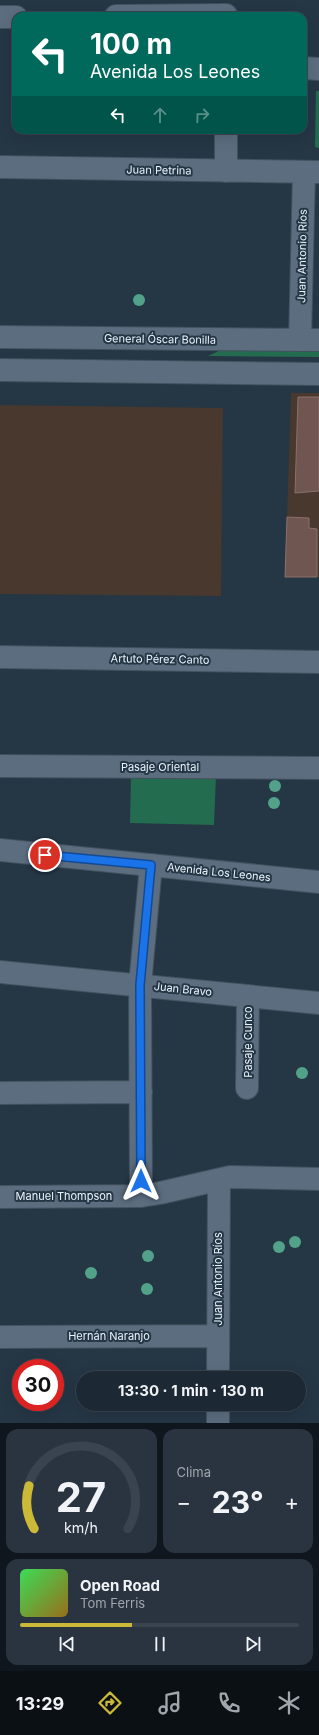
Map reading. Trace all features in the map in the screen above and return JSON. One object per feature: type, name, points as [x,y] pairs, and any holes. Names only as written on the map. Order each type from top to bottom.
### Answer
[{"type":"street","points":[[189,12],[226,10]]},
{"type":"street","points":[[0,17],[12,17]]},
{"type":"street","points":[[307,68],[319,69]]},
{"type":"street","points":[[226,134],[226,171]]},
{"type":"street","name":"Juan Petrina","points":[[0,167],[311,172]]},
{"type":"street","name":"Juan Antonio Ríos","points":[[310,340],[311,172]]},
{"type":"street","name":"General Óscar Bonilla","points":[[0,337],[310,340]]},
{"type":"street","points":[[0,370],[319,374]]},
{"type":"street","name":"Artuto Pérez Canto","points":[[0,657],[319,662]]},
{"type":"street","name":"Pasaje Oriental","points":[[0,766],[319,768]]},
{"type":"street","name":"Avenida Los Leones","points":[[0,850],[319,882]]},
{"type":"street","points":[[141,1196],[140,985],[151,865]]},
{"type":"street","name":"Juan Bravo","points":[[0,972],[319,1003]]},
{"type":"street","name":"Pasaje Cunco","points":[[247,1088],[248,996]]},
{"type":"street","points":[[0,1093],[141,1092]]},
{"type":"street","name":"Manuel Thompson","points":[[0,1197],[141,1196],[241,1177],[319,1179]]},
{"type":"street","name":"Juan Antonio Ríos","points":[[218,1371],[219,1180]]},
{"type":"street","name":"Hernán Naranjo","points":[[0,1337],[218,1336]]},
{"type":"street","points":[[218,1411],[218,1423]]},
{"type":"shaded area","points":[[291,393],[319,393],[319,577],[285,577]]},
{"type":"shaded area","points":[[0,405],[223,408],[221,596],[0,594]]},
{"type":"green space","points":[[316,91],[319,91],[319,148],[315,147]]},
{"type":"green space","points":[[319,347],[319,357],[208,356],[225,348]]},
{"type":"green space","points":[[131,774],[216,776],[214,825],[130,823]]},
{"type":"building","points":[[298,397],[319,397],[319,491],[295,493]]},
{"type":"building","points":[[287,517],[309,518],[309,528],[317,529],[317,577],[285,577]]},
{"type":"route","points":[[45,855],[151,865],[140,985],[141,1181]]}]
